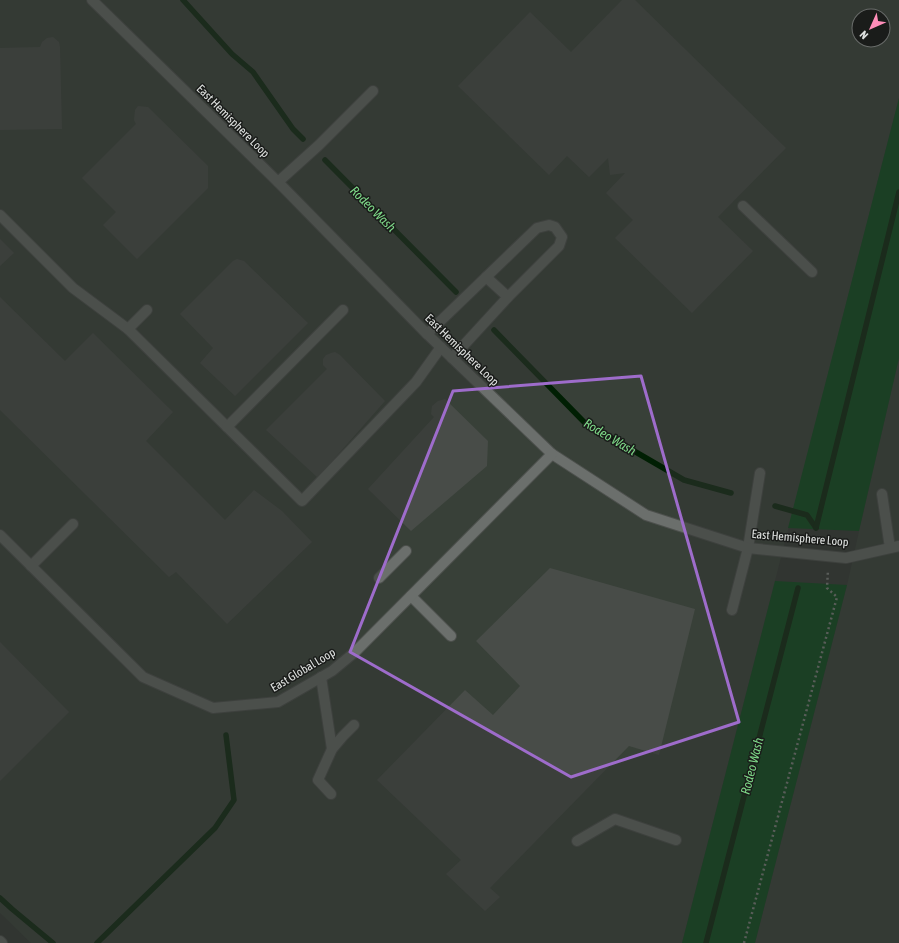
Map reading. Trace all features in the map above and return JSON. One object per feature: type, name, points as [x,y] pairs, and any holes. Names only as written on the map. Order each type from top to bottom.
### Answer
[{"type":"street","name":"East Hemisphere Loop","points":[[92,0],[278,182],[441,348],[552,454],[646,515],[748,548],[846,558],[894,547]]},
{"type":"street","points":[[278,182],[373,91]]},
{"type":"street","points":[[743,206],[812,272]]},
{"type":"street","points":[[0,215],[73,288],[128,329],[302,501],[416,382],[441,348]]},
{"type":"street","points":[[427,334],[537,228],[549,225],[555,227],[562,237],[559,246],[508,297],[452,358]]},
{"type":"street","points":[[486,277],[508,297]]},
{"type":"street","points":[[128,329],[148,310]]},
{"type":"street","points":[[227,427],[343,310]]},
{"type":"street","name":"East Global Loop","points":[[0,535],[143,677],[213,708],[278,702],[332,671],[355,652],[552,454]]},
{"type":"street","points":[[732,610],[748,548],[760,473]]},
{"type":"street","points":[[882,494],[894,547]]},
{"type":"street","points":[[31,566],[73,524]]},
{"type":"street","points":[[379,578],[406,551]]},
{"type":"street","points":[[411,596],[451,636]]},
{"type":"street","points":[[322,677],[332,749]]},
{"type":"street","points":[[331,794],[318,780],[332,749],[354,725]]},
{"type":"street","points":[[577,841],[615,819],[676,840]]},
{"type":"path","points":[[744,943],[837,597],[827,588],[829,556]]},
{"type":"highlighted area","points":[[641,376],[739,722],[571,777],[350,652],[453,391]]},
{"type":"shaded area","points":[[0,0],[899,0],[899,98],[682,943],[31,943],[0,913]]},
{"type":"shaded area","points":[[899,358],[899,943],[755,943],[847,585]]},
{"type":"green space","points":[[899,98],[899,358],[859,531],[788,528]]},
{"type":"green space","points":[[775,581],[847,585],[755,943],[682,943]]},
{"type":"building","points":[[622,0],[635,0],[786,148],[718,217],[753,251],[692,313],[615,238],[633,220],[606,193],[625,173],[610,175],[608,158],[589,177],[567,156],[549,175],[458,86],[530,12],[571,52]]},
{"type":"building","points":[[53,37],[59,42],[60,47],[62,129],[0,130],[0,48],[40,47],[42,42],[47,38]]},
{"type":"building","points":[[138,106],[148,107],[208,166],[208,188],[137,259],[103,225],[116,212],[82,178],[136,124],[134,120],[135,110]]},
{"type":"building","points":[[0,239],[14,253],[0,266]]},
{"type":"building","points":[[237,259],[244,261],[308,323],[235,396],[200,363],[213,348],[180,314],[233,261]]},
{"type":"building","points":[[0,297],[65,361],[93,333],[173,412],[146,441],[225,520],[254,490],[282,511],[312,542],[227,624],[176,572],[169,577],[0,410]]},
{"type":"building","points":[[335,352],[340,355],[385,401],[317,477],[266,430],[327,369],[323,365],[323,359],[326,355]]},
{"type":"building","points":[[445,399],[488,441],[487,466],[411,531],[368,489],[434,417],[431,414],[432,406],[438,401]]},
{"type":"building","points":[[550,568],[695,609],[659,755],[629,746],[490,888],[500,897],[485,911],[446,874],[461,860],[377,780],[465,690],[493,715],[520,686],[476,641]]},
{"type":"building","points":[[0,642],[69,712],[0,781]]},
{"type":"waterway","name":"Rodeo Wash","points":[[183,0],[232,54],[253,72],[293,129],[303,139]]},
{"type":"waterway","name":"Rodeo Wash","points":[[325,160],[456,292]]},
{"type":"waterway","points":[[816,528],[899,192]]},
{"type":"waterway","name":"Rodeo Wash","points":[[494,330],[584,422],[684,480],[731,493]]},
{"type":"waterway","name":"Rodeo Wash","points":[[775,506],[807,515],[816,528]]},
{"type":"waterway","name":"Rodeo Wash","points":[[706,943],[798,588]]},
{"type":"waterway","points":[[97,943],[215,828],[234,800],[226,735]]},
{"type":"waterway","points":[[0,898],[53,943]]}]
